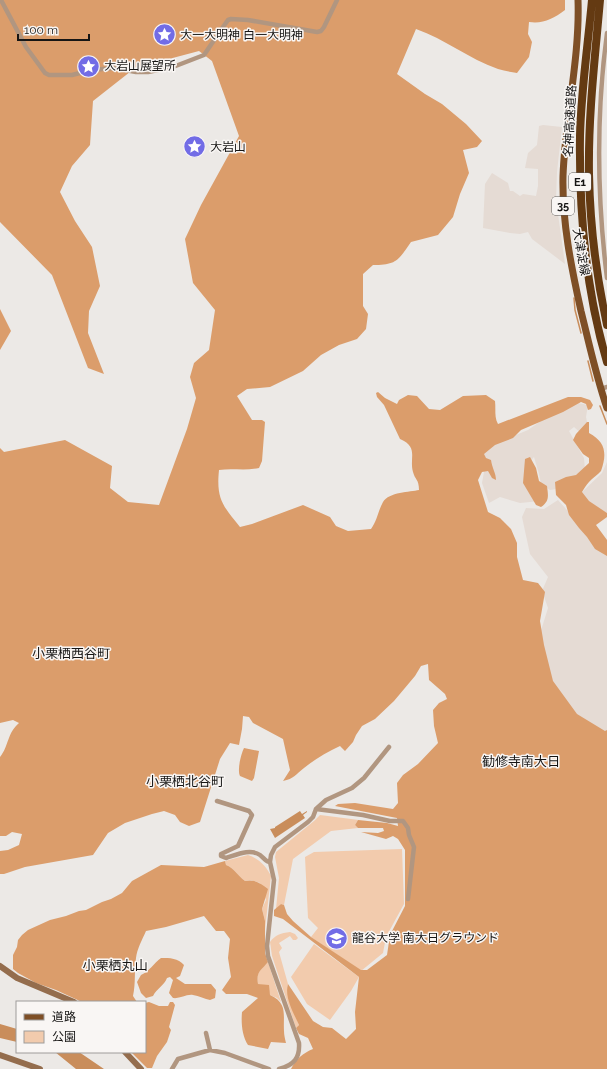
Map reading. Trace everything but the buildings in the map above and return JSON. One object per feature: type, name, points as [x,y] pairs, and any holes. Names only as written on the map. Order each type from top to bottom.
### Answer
[{"type":"highway","name":"名神高速道路","points":[[592,0],[581,128],[581,205],[590,292],[607,362]]},
{"type":"highway","name":"名神高速道路","points":[[600,0],[591,106],[589,172],[594,253],[607,325]]},
{"type":"main road","name":"大津淀線","points":[[578,0],[577,34],[563,174],[563,208],[567,243],[574,278],[604,388],[607,408]]},
{"type":"street","points":[[1,0],[26,47],[45,73],[49,75],[72,75],[92,70],[114,68],[136,72],[148,72],[173,67],[204,55],[228,20],[231,19],[248,20],[317,32],[321,31],[337,0]]},
{"type":"street","points":[[607,33],[598,146],[600,211],[607,278]]},
{"type":"street","points":[[603,244],[607,240]]},
{"type":"street","points":[[279,1069],[284,1068],[297,1059],[299,1044],[268,956],[267,946],[274,880],[270,859],[275,847],[308,822],[316,809],[326,800],[352,788],[364,778],[389,747]]},
{"type":"street","points":[[217,801],[249,811],[252,815],[238,846],[224,852],[221,854],[222,856],[226,858],[251,852],[260,855],[267,862],[270,862]]},
{"type":"street","points":[[316,809],[363,815],[390,821],[402,821],[408,828],[414,847],[408,899]]},
{"type":"street","points":[[0,966],[17,978],[72,1001]]},
{"type":"street","points":[[206,1033],[210,1050]]},
{"type":"street","points":[[172,1069],[178,1060],[210,1050],[225,1053],[269,1069]]},
{"type":"street","points":[[126,1053],[141,1069]]},
{"type":"street","points":[[0,1055],[23,1066],[40,1069]]},
{"type":"shaded area","points":[[0,0],[565,0],[565,10],[556,16],[539,22],[529,22],[528,34],[532,42],[529,57],[517,73],[500,70],[487,65],[437,38],[416,29],[397,74],[442,104],[466,124],[482,141],[477,147],[463,150],[469,173],[460,194],[453,217],[438,235],[411,242],[396,261],[387,264],[373,265],[363,274],[363,306],[368,314],[366,329],[357,339],[339,345],[321,355],[303,371],[270,387],[247,389],[237,396],[252,420],[262,420],[265,422],[262,461],[259,468],[219,470],[218,480],[222,502],[240,527],[303,505],[330,517],[336,526],[348,531],[371,529],[375,523],[381,505],[386,499],[395,494],[419,490],[412,467],[411,449],[406,442],[400,439],[384,405],[377,397],[376,393],[378,392],[385,398],[397,404],[399,400],[408,395],[417,396],[429,409],[440,410],[463,396],[486,395],[495,401],[498,424],[568,397],[581,397],[590,400],[593,405],[591,409],[588,410],[586,404],[581,402],[563,412],[521,430],[513,438],[495,445],[484,454],[486,458],[491,460],[496,480],[492,478],[488,471],[482,472],[478,480],[488,512],[500,518],[511,529],[517,543],[517,557],[523,580],[538,583],[545,592],[540,621],[553,681],[577,714],[605,731],[607,730],[607,1069],[291,1069],[300,1057],[313,1049],[308,1038],[299,1034],[296,1028],[299,1025],[288,1000],[288,984],[313,1021],[323,1027],[332,1028],[346,1039],[356,1029],[355,1012],[359,977],[283,919],[274,916],[274,910],[281,904],[284,905],[287,914],[311,937],[361,970],[367,970],[387,955],[390,935],[405,906],[405,850],[398,839],[393,836],[386,839],[361,832],[378,833],[384,831],[383,828],[358,828],[355,825],[358,820],[387,823],[398,826],[397,818],[335,806],[338,804],[355,803],[393,809],[398,803],[397,783],[403,775],[418,764],[438,743],[434,726],[433,710],[439,703],[447,699],[445,694],[429,680],[428,664],[421,666],[415,676],[394,701],[375,719],[362,726],[353,742],[345,751],[340,746],[335,748],[312,762],[290,779],[283,781],[290,770],[283,739],[253,723],[249,717],[243,716],[239,745],[230,743],[220,759],[200,822],[189,826],[180,822],[175,815],[164,811],[152,814],[125,823],[108,833],[93,855],[25,867],[0,874],[0,851],[8,850],[19,845],[22,834],[12,832],[6,836],[0,836],[0,757],[12,731],[19,723],[13,720],[0,723],[0,448],[4,452],[65,440],[112,466],[110,488],[128,502],[159,505],[187,429],[196,398],[190,377],[194,363],[209,350],[215,310],[193,283],[185,239],[201,205],[239,136],[212,61],[199,51],[135,68],[93,101],[90,145],[72,166],[60,192],[75,221],[92,247],[100,286],[89,311],[88,333],[104,374],[88,368],[52,275],[0,222]]},
{"type":"shaded area","points":[[539,126],[562,127],[557,172],[556,200],[565,264],[532,239],[528,232],[520,234],[483,228],[485,184],[492,173],[508,183],[510,191],[513,191],[520,196],[523,194],[536,196],[538,186],[538,169],[525,168],[528,153],[537,145]]},
{"type":"shaded area","points":[[0,309],[11,331],[0,350]]},
{"type":"shaded area","points":[[573,402],[588,405],[586,417],[588,427],[583,435],[574,427],[569,431],[584,458],[585,470],[564,488],[550,490],[541,484],[534,457],[527,465],[540,501],[520,503],[500,497],[489,503],[482,483],[486,461],[483,453],[487,447],[528,430],[548,416]]},
{"type":"shaded area","points":[[587,422],[589,422],[589,433],[602,444],[604,449],[604,459],[601,471],[590,481],[582,492],[589,501],[607,513],[607,517],[596,525],[607,540],[607,556],[595,549],[569,515],[566,505],[556,495],[555,482],[566,477],[576,475],[589,463],[589,458],[583,454],[573,440],[576,434]]},
{"type":"shaded area","points":[[530,457],[536,468],[539,481],[547,486],[547,500],[541,507],[536,505],[523,483],[525,459]]},
{"type":"shaded area","points":[[607,462],[607,513],[588,503],[581,493],[602,473]]},
{"type":"shaded area","points":[[558,500],[599,546],[607,551],[607,741],[564,718],[539,637],[548,608],[542,591],[548,577],[530,554],[522,517],[526,508],[544,509]]},
{"type":"shaded area","points":[[244,748],[259,751],[254,778],[252,781],[240,776],[239,773]]},
{"type":"shaded area","points":[[300,811],[302,814],[307,811],[303,815],[305,818],[275,838],[270,829],[275,828]]},
{"type":"shaded area","points":[[225,861],[226,865],[245,881],[257,882],[268,889],[262,909],[265,921],[265,953],[268,962],[258,974],[258,984],[269,985],[270,995],[276,998],[282,1006],[286,1043],[271,1042],[268,1049],[248,1045],[244,1038],[242,1029],[242,1012],[258,998],[247,994],[226,994],[222,990],[231,977],[228,958],[230,939],[224,931],[216,931],[204,916],[146,931],[136,958],[133,996],[136,1001],[80,1001],[36,983],[13,969],[13,955],[17,947],[18,940],[28,930],[50,920],[86,910],[111,899],[122,893],[132,881],[161,865],[204,867]]},
{"type":"shaded area","points":[[161,958],[171,958],[184,965],[180,976],[176,978],[185,984],[211,984],[216,990],[215,998],[210,1000],[195,995],[190,995],[173,998],[169,993],[173,980],[170,977],[167,978],[153,996],[146,998],[141,993],[137,982],[141,975],[147,972]]},
{"type":"shaded area","points":[[149,1002],[159,1006],[168,1006],[170,1002],[173,1002],[175,1005],[169,1027],[171,1030],[167,1042],[157,1056],[152,1068],[147,1068],[132,1053],[146,1053],[146,1003]]},
{"type":"shaded area","points":[[0,1024],[16,1029],[16,1042],[0,1038]]},
{"type":"shaded area","points":[[56,1053],[80,1053],[104,1069],[76,1069]]},
{"type":"green space","points":[[320,815],[382,823],[358,820],[355,825],[358,828],[331,831],[293,859],[284,905],[281,904],[276,909],[279,878],[275,857],[276,852]]},
{"type":"green space","points":[[402,849],[404,904],[386,937],[383,953],[361,971],[311,937],[318,928],[308,918],[305,857],[314,852]]},
{"type":"green space","points":[[248,855],[262,863],[271,876],[264,938],[265,921],[262,909],[266,900],[260,883],[251,880],[245,881],[226,865],[225,861]]},
{"type":"green space","points":[[290,932],[295,934],[298,938],[293,940],[290,936],[279,943],[282,948],[279,952],[288,984],[287,988],[289,999],[299,1025],[296,1028],[272,956],[270,942],[278,935]]},
{"type":"green space","points":[[314,944],[359,977],[330,1020],[307,1004],[291,977]]},
{"type":"green space","points":[[268,962],[281,1002],[277,998],[270,995],[266,988],[258,984],[258,973]]},
{"type":"waterway","points":[[574,298],[575,310],[581,333]]},
{"type":"waterway","points":[[588,361],[593,381]]},
{"type":"waterway","points":[[600,406],[607,424]]},
{"type":"place","name":"大一大明神 白一大明神","points":[[164,35]]},
{"type":"place","name":"大岩山展望所","points":[[89,66]]},
{"type":"place","name":"大岩山","points":[[195,147]]},
{"type":"place","name":"龍谷大学 南大日グラウンド","points":[[336,938]]},
{"type":"district","name":"小栗栖西谷町","points":[[71,653]]},
{"type":"district","name":"勧修寺南大日","points":[[521,761]]},
{"type":"district","name":"小栗栖北谷町","points":[[185,781]]},
{"type":"district","name":"小栗栖丸山","points":[[115,965]]}]
